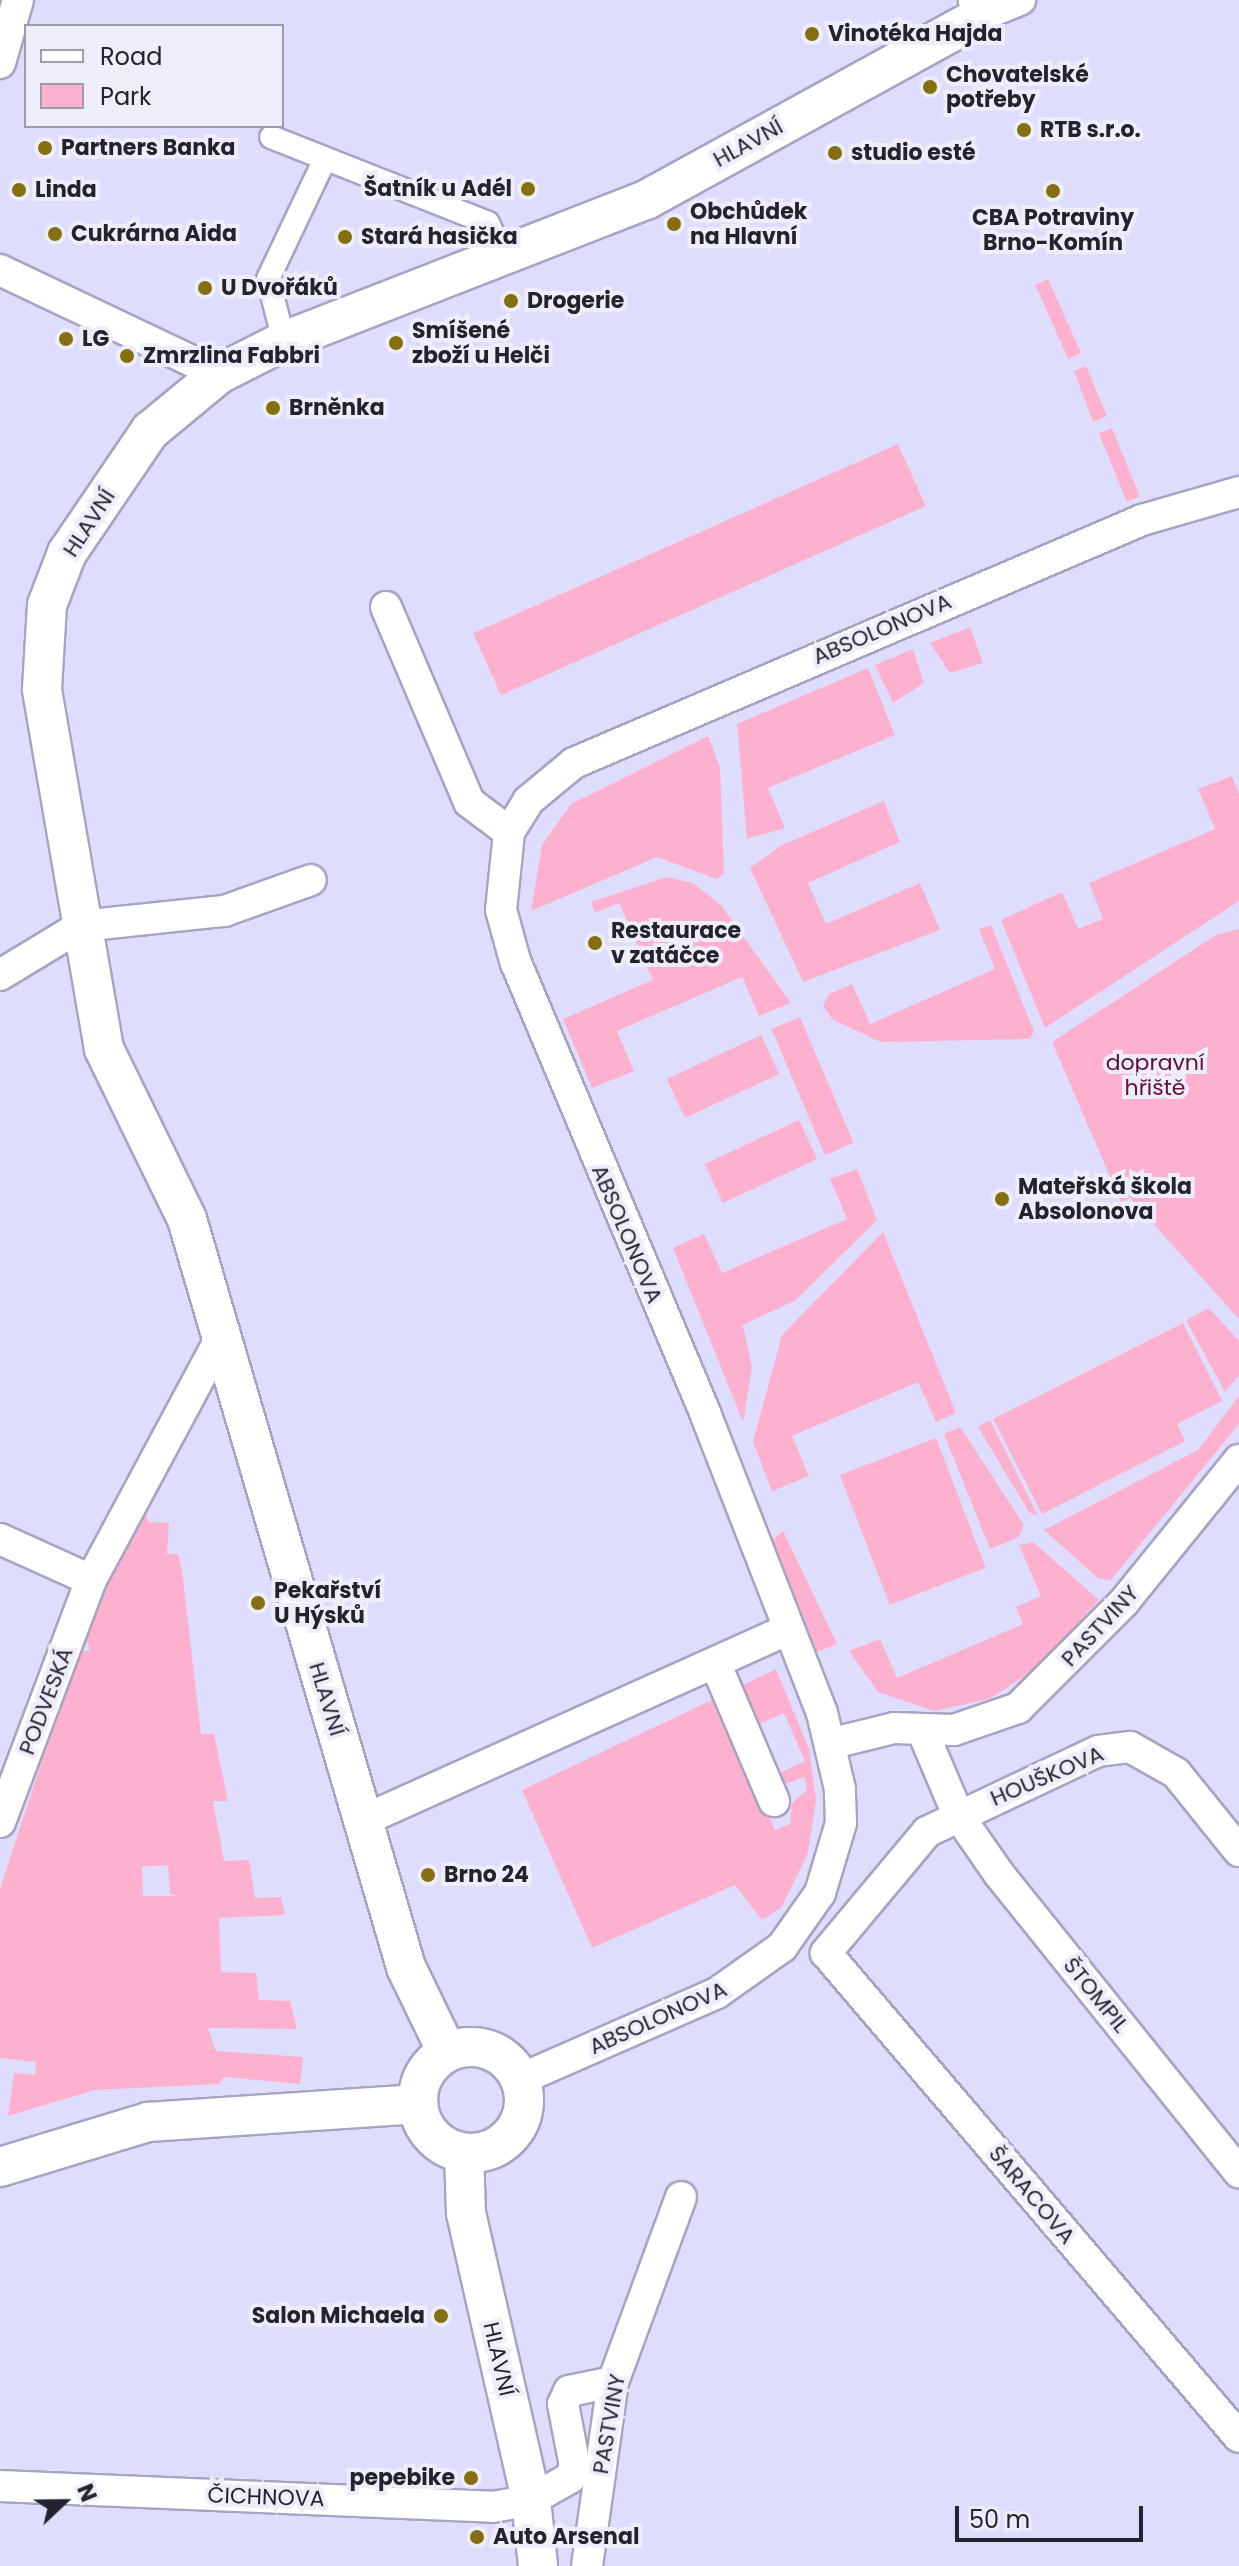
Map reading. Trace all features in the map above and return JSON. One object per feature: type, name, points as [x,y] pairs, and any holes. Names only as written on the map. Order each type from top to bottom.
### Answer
[{"type":"street","points":[[0,63],[18,0]]},
{"type":"street","points":[[982,7],[1020,0]]},
{"type":"street","name":"HLAVNÍ","points":[[447,2052],[406,1967],[219,1341],[187,1219],[104,1049],[42,689],[47,605],[67,553],[150,431],[219,374],[284,341],[646,200],[982,7]]},
{"type":"street","points":[[271,137],[323,163],[444,201],[488,223],[503,256]]},
{"type":"street","points":[[284,341],[268,279],[323,163]]},
{"type":"street","points":[[0,270],[219,374]]},
{"type":"street","name":"ABSOLONOVA","points":[[521,2079],[717,1993],[782,1947],[820,1893],[841,1823],[833,1743],[516,964],[501,910],[509,832],[528,801],[574,763],[1142,520],[1239,492]]},
{"type":"street","points":[[386,607],[469,802],[509,832]]},
{"type":"street","points":[[0,975],[81,926],[224,911],[311,880]]},
{"type":"street","name":"PODVESKÁ","points":[[0,1822],[91,1580],[164,1453],[219,1341]]},
{"type":"street","name":"PASTVINY","points":[[833,1743],[881,1730],[922,1730],[985,1723],[1046,1685],[1124,1602],[1239,1460]]},
{"type":"street","points":[[0,1539],[91,1580]]},
{"type":"street","points":[[364,1820],[716,1665],[789,1629]]},
{"type":"street","points":[[716,1665],[774,1801]]},
{"type":"street","points":[[922,1730],[958,1815]]},
{"type":"street","name":"HOUŠKOVA","points":[[958,1815],[1098,1751],[1130,1747],[1176,1773],[1239,1851]]},
{"type":"street","name":"ŠARACOVA","points":[[958,1815],[912,1847],[826,1953],[1239,2437]]},
{"type":"street","name":"ŠTOMPIL","points":[[958,1815],[1239,2172]]},
{"type":"street","points":[[447,2052],[494,2052],[521,2079],[523,2111],[508,2139],[464,2153],[432,2136],[418,2104],[426,2072],[447,2052]]},
{"type":"street","points":[[2,2166],[148,2122],[418,2104]]},
{"type":"street","name":"HLAVNÍ","points":[[464,2153],[466,2213],[531,2500],[538,2566]]},
{"type":"street","name":"PASTVINY","points":[[587,2566],[613,2382],[681,2197]]},
{"type":"street","name":"ČICHNOVA","points":[[0,2486],[493,2507],[531,2500],[570,2478],[575,2466],[564,2424],[569,2391],[613,2382]]},
{"type":"green space","points":[[1048,279],[1081,353],[1068,359],[1035,285]]},
{"type":"green space","points":[[1086,366],[1107,416],[1093,422],[1074,371]]},
{"type":"green space","points":[[1112,428],[1140,497],[1127,502],[1099,433]]},
{"type":"green space","points":[[898,444],[926,506],[501,695],[473,633]]},
{"type":"green space","points":[[970,627],[983,663],[950,673],[930,643]]},
{"type":"green space","points":[[913,649],[924,683],[893,703],[875,665]]},
{"type":"green space","points":[[868,668],[895,735],[768,788],[785,828],[747,839],[737,724]]},
{"type":"green space","points":[[708,736],[720,767],[724,873],[717,879],[657,857],[531,911],[542,845],[571,804]]},
{"type":"green space","points":[[1232,776],[1239,794],[1239,901],[1045,1028],[1001,920],[1062,892],[1078,929],[1103,919],[1089,883],[1215,829],[1198,789]]},
{"type":"green space","points":[[884,801],[900,842],[808,883],[826,924],[920,883],[940,930],[803,982],[750,868],[782,845]]},
{"type":"green space","points":[[667,877],[693,883],[721,905],[791,1003],[759,1016],[742,977],[617,1031],[634,1071],[592,1088],[563,1019],[653,980],[619,903],[595,913],[591,902]]},
{"type":"green space","points":[[991,925],[1034,1031],[1030,1039],[881,1042],[833,1020],[823,1006],[829,994],[852,984],[870,1024],[995,969],[979,929]]},
{"type":"green space","name":"dopravní hřiště","points":[[1239,929],[1239,1319],[1130,1198],[1121,1202],[1052,1042],[1216,935]]},
{"type":"green space","points":[[800,1017],[854,1143],[825,1155],[771,1029]]},
{"type":"green space","points":[[761,1035],[779,1074],[685,1118],[667,1079]]},
{"type":"green space","points":[[799,1120],[817,1159],[723,1203],[705,1164]]},
{"type":"green space","points":[[857,1169],[877,1220],[796,1300],[743,1325],[752,1368],[743,1422],[673,1248],[704,1234],[722,1273],[847,1219],[830,1179]]},
{"type":"green space","points":[[883,1232],[956,1413],[936,1422],[918,1382],[792,1436],[809,1476],[772,1491],[753,1442],[782,1335]]},
{"type":"green space","points":[[1209,1308],[1239,1341],[1239,1375],[1225,1392],[1186,1320]]},
{"type":"green space","points":[[1183,1323],[1222,1401],[1177,1424],[1185,1441],[1042,1514],[993,1419]]},
{"type":"green space","points":[[1239,1396],[1239,1424],[1111,1580],[1099,1579],[1044,1530],[1198,1450]]},
{"type":"green space","points":[[990,1420],[1038,1516],[1029,1512],[978,1427]]},
{"type":"green space","points":[[960,1427],[1024,1525],[1019,1537],[990,1549],[944,1434]]},
{"type":"green space","points":[[936,1438],[986,1568],[890,1605],[840,1475]]},
{"type":"green space","points":[[144,1511],[149,1522],[169,1523],[167,1554],[178,1554],[182,1570],[201,1734],[214,1734],[228,1801],[213,1801],[224,1861],[249,1860],[255,1898],[281,1897],[285,1915],[219,1918],[221,1972],[256,1973],[259,2000],[290,2001],[297,2029],[208,2028],[216,2051],[303,2057],[300,2084],[224,2077],[219,2084],[95,2090],[8,2116],[14,2073],[35,2075],[36,2062],[0,2058],[0,1889],[78,1651],[90,1651],[85,1634],[97,1596]],"holes":[[[168,1865],[170,1894],[179,1896],[143,1896],[142,1867]]]},
{"type":"green space","points":[[783,1531],[837,1644],[817,1652],[771,1541]]},
{"type":"green space","points":[[1033,1542],[1099,1600],[1037,1668],[989,1699],[934,1711],[878,1692],[849,1651],[880,1639],[897,1678],[1023,1624],[1016,1607],[1041,1596],[1019,1545]]},
{"type":"green space","points":[[776,1669],[809,1749],[816,1800],[808,1853],[781,1908],[762,1920],[735,1885],[592,1948],[522,1790],[716,1698],[775,1830],[790,1824],[792,1803],[807,1790],[804,1777],[785,1784],[773,1776],[805,1761],[784,1713],[750,1728],[732,1690]]},
{"type":"place","name":"Vinotéka Hajda","points":[[812,34]]},
{"type":"place","name":"Chovatelské potřeby","points":[[930,87]]},
{"type":"place","name":"RTB s.r.o.","points":[[1024,130]]},
{"type":"place","name":"Partners Banka","points":[[45,148]]},
{"type":"place","name":"studio esté","points":[[835,153]]},
{"type":"place","name":"Šatník u Adél","points":[[528,189]]},
{"type":"place","name":"Linda","points":[[19,190]]},
{"type":"place","name":"CBA Potraviny Brno-Komín","points":[[1053,191]]},
{"type":"place","name":"Obchůdek na Hlavní","points":[[674,224]]},
{"type":"place","name":"Cukrárna Aida","points":[[55,234]]},
{"type":"place","name":"Stará hasička","points":[[345,237]]},
{"type":"place","name":"U Dvořáků","points":[[205,288]]},
{"type":"place","name":"Drogerie","points":[[511,301]]},
{"type":"place","name":"LG","points":[[66,339]]},
{"type":"place","name":"Smíšené zboží u Helči","points":[[396,343]]},
{"type":"place","name":"Zmrzlina Fabbri","points":[[127,356]]},
{"type":"place","name":"Brněnka","points":[[273,408]]},
{"type":"place","name":"Restaurace v zatáčce","points":[[595,943]]},
{"type":"place","name":"Mateřská škola Absolonova","points":[[1002,1199]]},
{"type":"place","name":"Pekařství U Hýsků","points":[[258,1603]]},
{"type":"place","name":"Brno 24","points":[[428,1875]]},
{"type":"place","name":"Salon Michaela","points":[[441,2316]]},
{"type":"place","name":"pepebike","points":[[471,2478]]},
{"type":"place","name":"Auto Arsenal","points":[[477,2537]]}]
